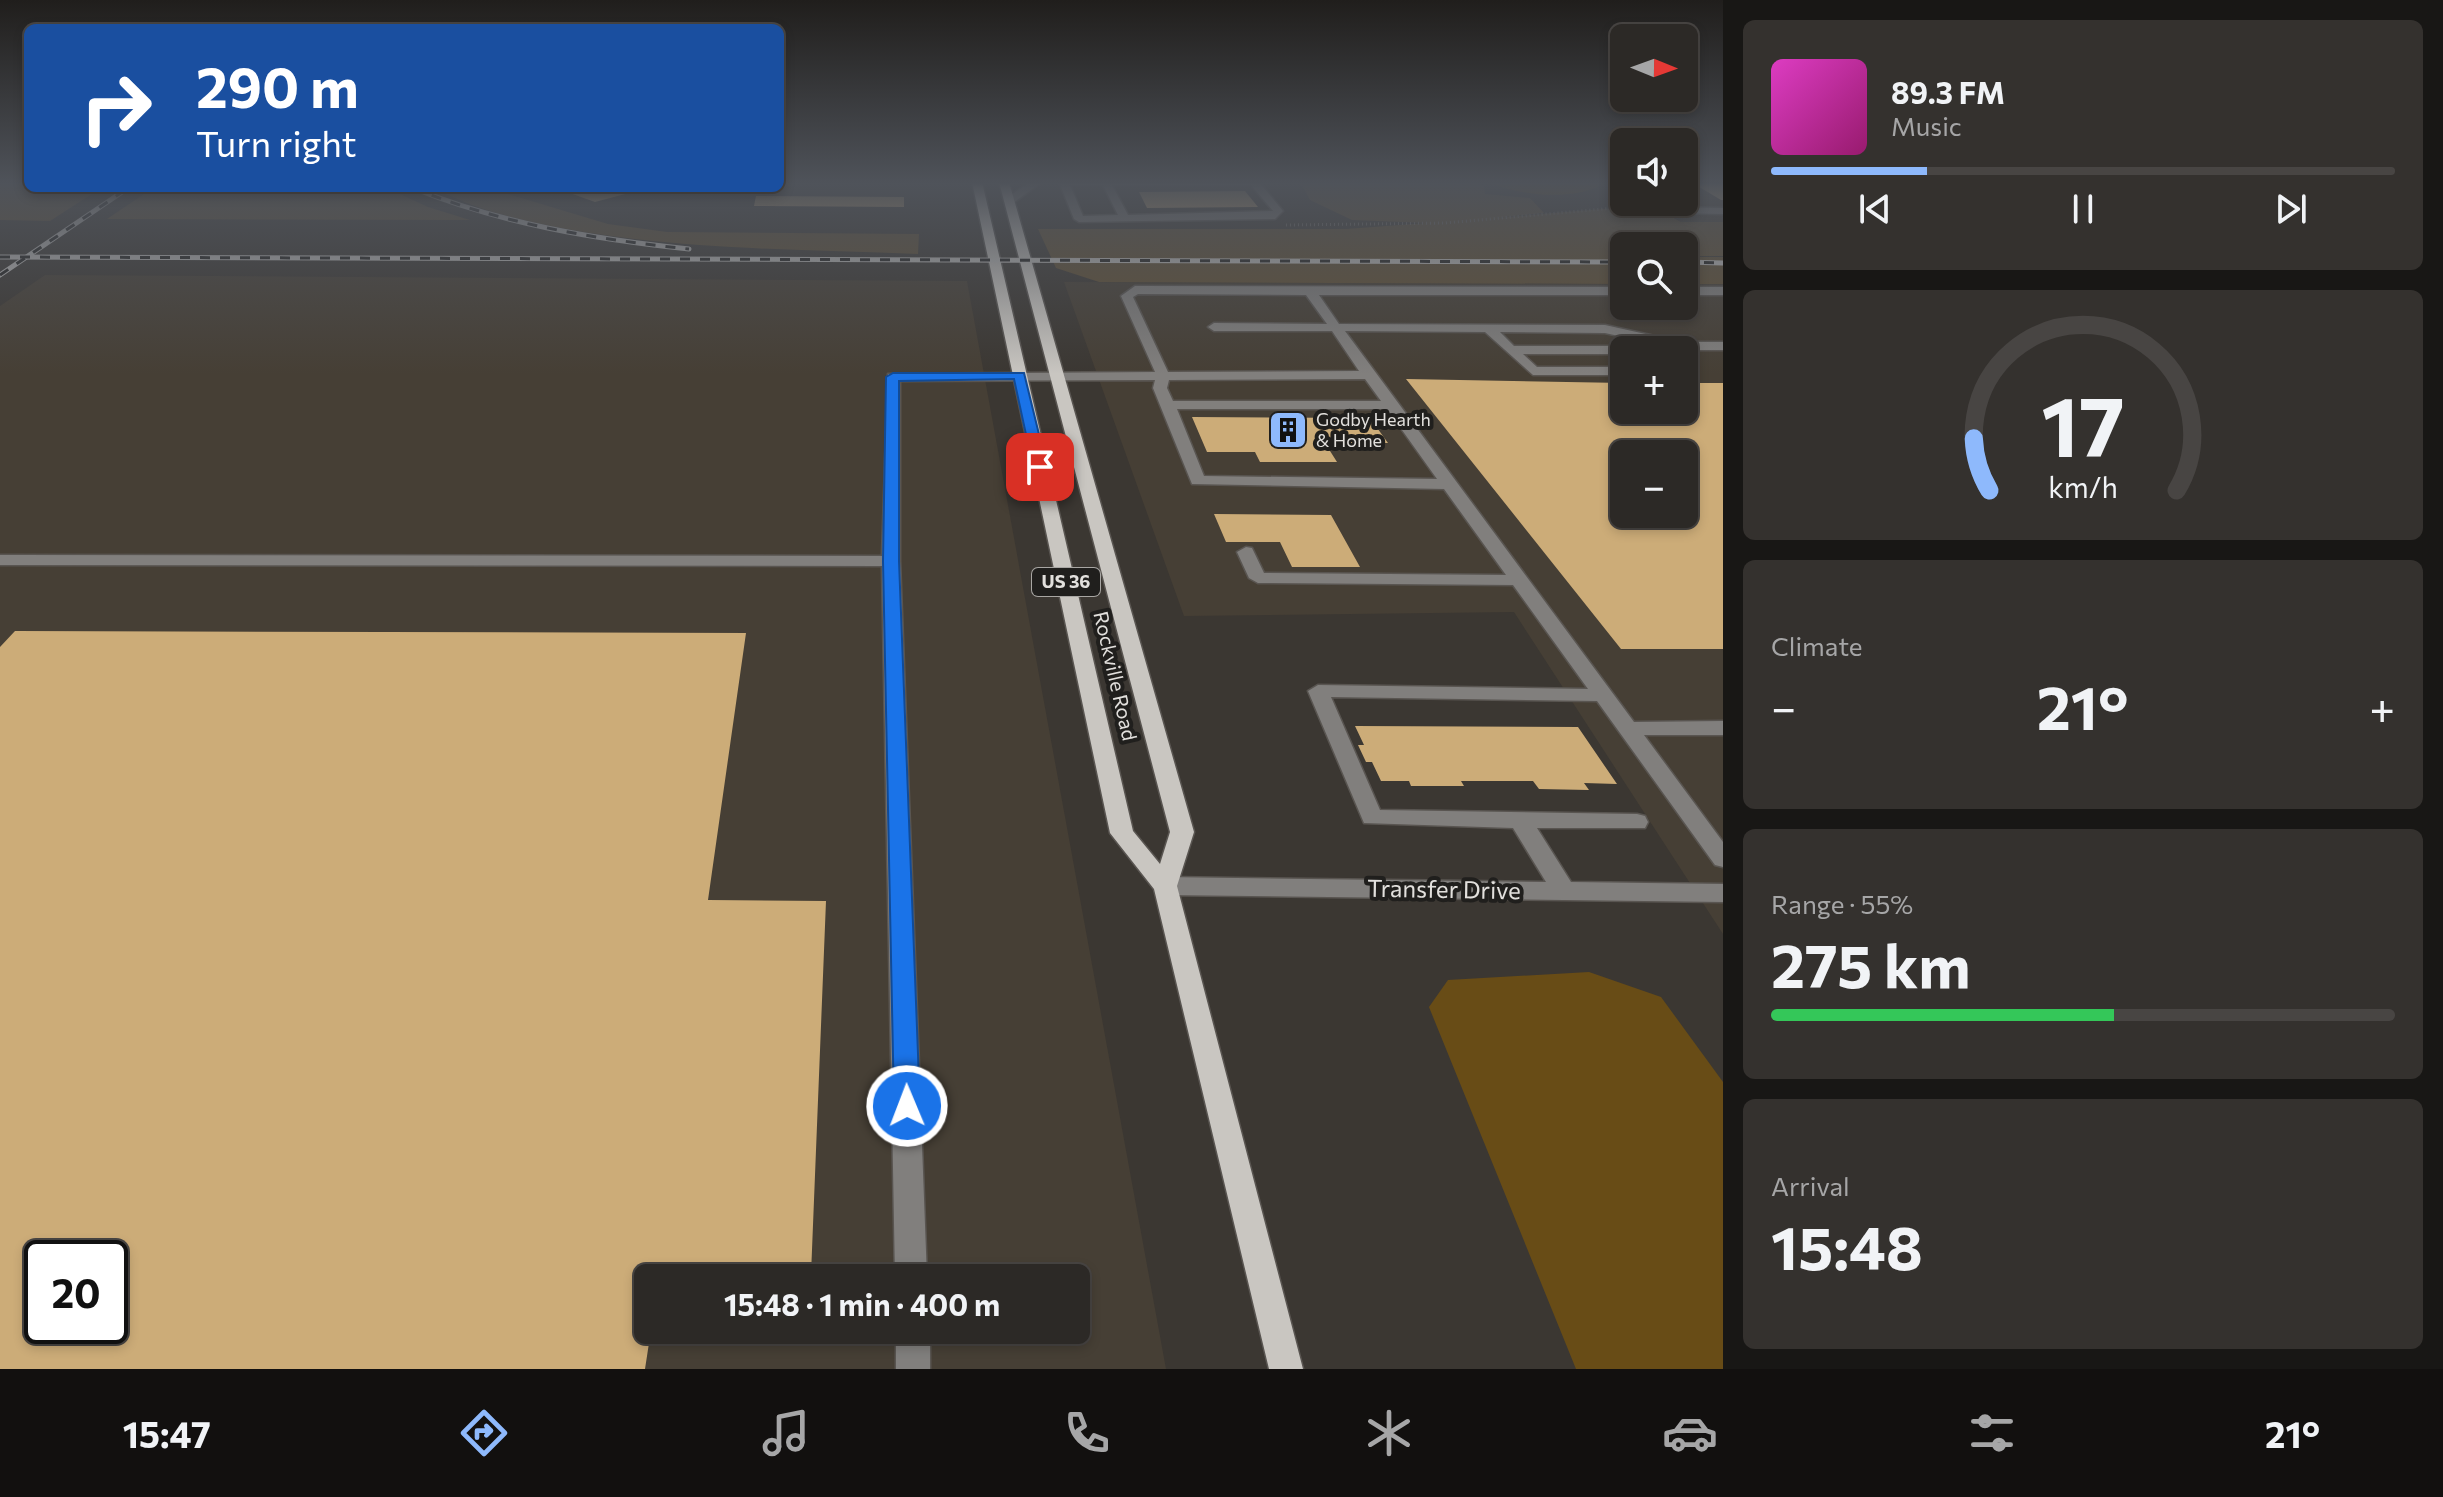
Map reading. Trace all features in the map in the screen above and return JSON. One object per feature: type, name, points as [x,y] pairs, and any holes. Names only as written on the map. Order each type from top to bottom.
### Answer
[{"type":"main road","name":"Rockville Road","points":[[991,246],[1122,833],[1165,886],[1286,1369]]},
{"type":"main road","name":"Rockville Road","points":[[1021,246],[1182,832],[1165,886]]},
{"type":"street","points":[[1449,484],[1198,481],[1160,388],[1163,375],[1127,296],[1135,290],[1610,291]]},
{"type":"street","points":[[1310,291],[1723,859]]},
{"type":"street","points":[[1698,291],[1723,291]]},
{"type":"street","points":[[1214,327],[1605,329],[1682,346],[1723,346]]},
{"type":"street","points":[[1489,329],[1533,371],[1610,371]]},
{"type":"street","points":[[1587,329],[1610,349]]},
{"type":"street","points":[[1510,350],[1610,350]]},
{"type":"street","points":[[911,1264],[891,561],[893,377],[1369,375]]},
{"type":"street","points":[[1168,405],[1391,405]]},
{"type":"street","points":[[1246,552],[1258,578],[1519,580]]},
{"type":"street","points":[[0,560],[891,561]]},
{"type":"street","points":[[1603,695],[1318,691],[1372,818],[1637,822]]},
{"type":"street","points":[[1628,729],[1723,728]]},
{"type":"street","points":[[1520,820],[1564,891]]},
{"type":"street","name":"Transfer Drive","points":[[1165,886],[1723,893]]},
{"type":"street","points":[[913,1344],[913,1369]]},
{"type":"shaded area","points":[[720,246],[918,246],[918,254]]},
{"type":"shaded area","points":[[1046,246],[1610,246],[1610,284],[1099,282],[1056,268]]},
{"type":"shaded area","points":[[1698,246],[1723,246],[1723,256],[1698,256]]},
{"type":"shaded area","points":[[1698,257],[1723,257],[1723,284],[1698,284]]},
{"type":"shaded area","points":[[45,275],[967,281],[1166,1369],[0,1369],[0,306]]},
{"type":"shaded area","points":[[1064,282],[1610,284],[1610,320],[1698,320],[1698,284],[1723,284],[1723,934],[1514,612],[1184,616]]},
{"type":"shaded area","points":[[1589,972],[1661,997],[1723,1082],[1723,1369],[1576,1369],[1429,1007],[1448,980]]},
{"type":"building","points":[[1406,379],[1610,383],[1610,424],[1698,424],[1698,383],[1723,383],[1723,649],[1621,649]]},
{"type":"building","name":"Godby Hearth & Home","points":[[1192,417],[1370,418],[1388,443],[1325,443],[1337,462],[1260,462],[1255,452],[1207,452]]},
{"type":"building","points":[[1214,514],[1331,515],[1360,567],[1292,567],[1280,542],[1226,542]]},
{"type":"building","points":[[15,631],[746,633],[708,900],[826,901],[811,1264],[634,1264],[634,1344],[649,1344],[645,1369],[0,1369],[0,647]]},
{"type":"building","points":[[1355,726],[1578,727],[1617,784],[1584,783],[1589,790],[1539,789],[1533,781],[1461,781],[1464,786],[1411,786],[1409,781],[1381,781],[1372,762],[1366,762],[1358,745],[1364,745]]},
{"type":"railway","points":[[26,257],[43,246]]},
{"type":"railway","points":[[664,246],[689,249]]},
{"type":"railway","points":[[0,257],[26,257]]},
{"type":"railway","points":[[0,275],[26,257]]},
{"type":"railway","points":[[26,257],[1610,262]]},
{"type":"railway","points":[[1698,262],[1723,263]]},
{"type":"place","name":"Godby Hearth & Home","points":[[1288,430]]},
{"type":"route","points":[[907,1106],[891,561],[893,377],[1020,376],[1040,467]]}]
